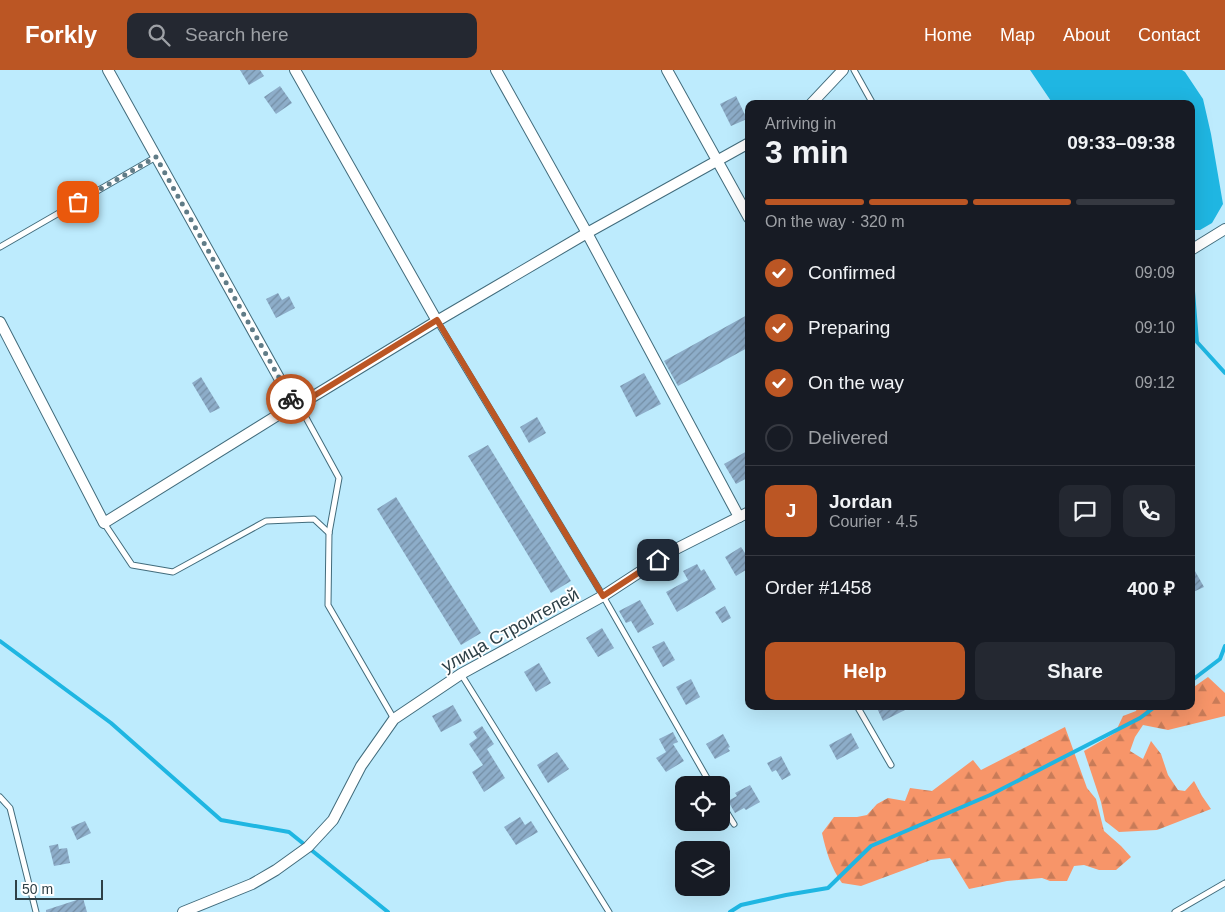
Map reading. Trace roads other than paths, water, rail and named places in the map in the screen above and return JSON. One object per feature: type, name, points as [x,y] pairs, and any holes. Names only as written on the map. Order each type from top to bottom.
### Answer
[{"type":"street","points":[[108,70],[297,405]]},
{"type":"street","points":[[295,70],[437,320]]},
{"type":"street","points":[[496,70],[745,516]]},
{"type":"street","points":[[668,70],[745,211]]},
{"type":"street","points":[[815,100],[843,70]]},
{"type":"street","points":[[0,322],[104,523],[437,320],[587,233],[745,145]]},
{"type":"street","points":[[1195,247],[1225,228]]},
{"type":"street","name":"улица Строителей","points":[[394,719],[461,674],[603,596],[672,551],[745,516]]},
{"type":"street","points":[[183,912],[252,884],[276,870],[308,847],[333,820],[361,766],[394,719]]},
{"type":"lane","points":[[854,70],[872,100]]},
{"type":"lane","points":[[0,247],[156,157]]},
{"type":"lane","points":[[437,320],[603,596],[706,776]]},
{"type":"lane","points":[[297,405],[339,478],[329,533],[328,605],[394,719]]},
{"type":"lane","points":[[104,523],[132,565],[173,572],[266,521],[314,519],[329,533]]},
{"type":"lane","points":[[461,674],[609,912]]},
{"type":"lane","points":[[859,710],[891,765]]},
{"type":"lane","points":[[0,797],[10,808],[36,912]]},
{"type":"lane","points":[[730,818],[734,824]]},
{"type":"lane","points":[[1175,912],[1225,883]]},
{"type":"water","points":[[1030,70],[1182,70],[1185,72],[1203,99],[1211,134],[1223,204],[1212,223],[1200,230],[1195,230],[1195,100],[1050,100]]},
{"type":"waterway","points":[[1195,317],[1197,342],[1225,373]]},
{"type":"waterway","points":[[0,641],[111,723],[221,820],[289,832],[388,912]]},
{"type":"waterway","points":[[1195,678],[1220,659],[1225,646]]},
{"type":"waterway","points":[[730,912],[741,905],[828,888],[871,846],[990,795],[1140,718],[1151,710]]}]
